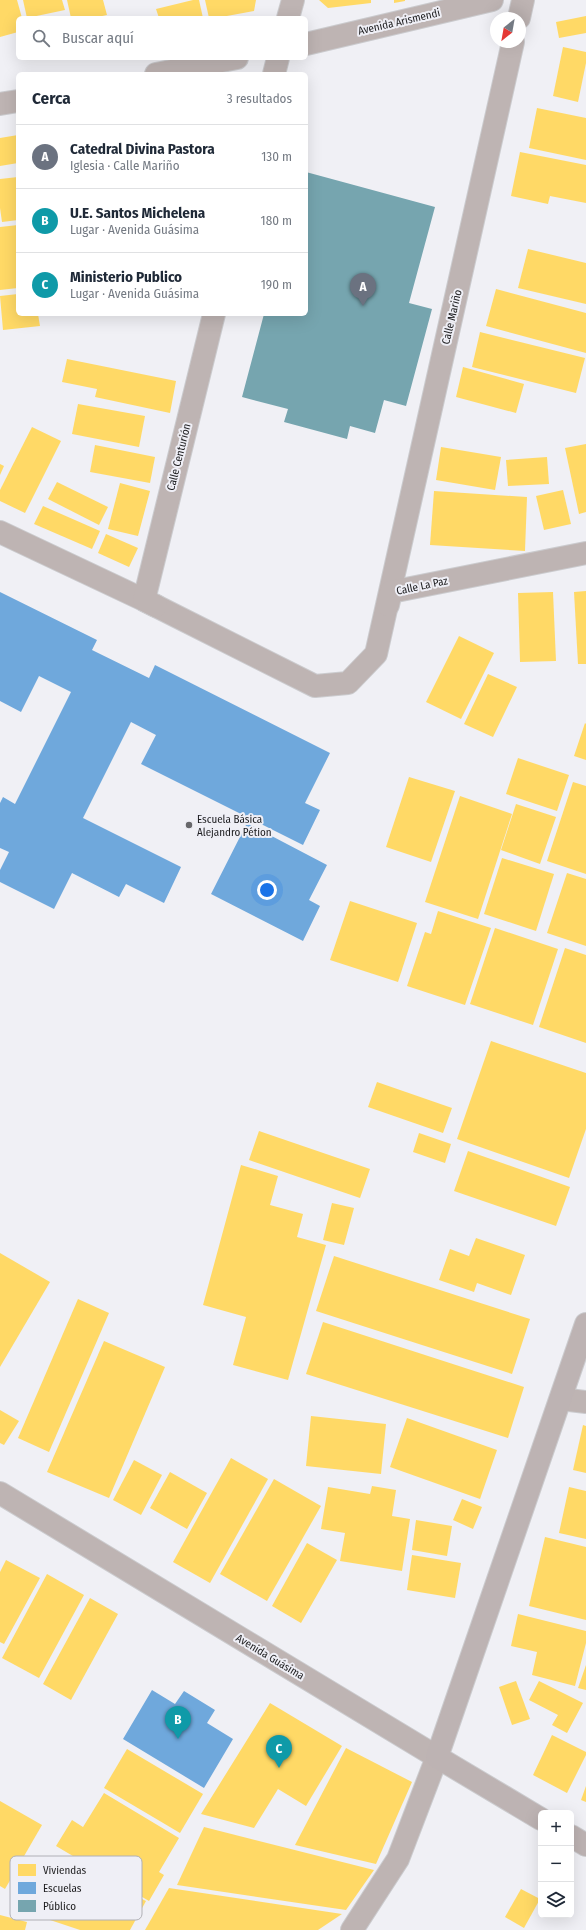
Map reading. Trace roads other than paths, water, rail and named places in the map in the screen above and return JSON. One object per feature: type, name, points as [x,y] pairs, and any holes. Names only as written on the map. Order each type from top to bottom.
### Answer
[{"type":"main road","points":[[437,1757],[586,1324]]},
{"type":"main road","name":"Avenida Guásima","points":[[437,1757],[538,1817]]},
{"type":"main road","points":[[574,1838],[586,1845]]},
{"type":"street","points":[[289,16],[293,0]]},
{"type":"street","name":"Avenida Arismendi","points":[[308,44],[492,0]]},
{"type":"street","points":[[520,12],[523,0]]},
{"type":"street","name":"Calle Mariño","points":[[391,592],[512,48]]},
{"type":"street","points":[[166,72],[228,60]]},
{"type":"street","points":[[274,72],[278,60]]},
{"type":"street","points":[[0,104],[16,101]]},
{"type":"street","name":"Calle Centurión","points":[[144,600],[214,316]]},
{"type":"street","name":"Calle La Paz","points":[[0,532],[144,600],[315,686],[348,683],[376,654],[391,592],[586,553]]},
{"type":"street","points":[[561,1399],[586,1402]]},
{"type":"street","name":"Avenida Guásima","points":[[0,1494],[437,1757]]},
{"type":"street","points":[[352,1930],[398,1859],[437,1757]]},
{"type":"place","name":"Catedral Divina Pastora","points":[[363,306]]},
{"type":"place","name":"Escuela Básica Alejandro Pétion","points":[[189,825]]},
{"type":"place","name":"U.E. Santos Michelena","points":[[178,1739]]},
{"type":"place","name":"Ministerio Publico","points":[[279,1768]]}]
